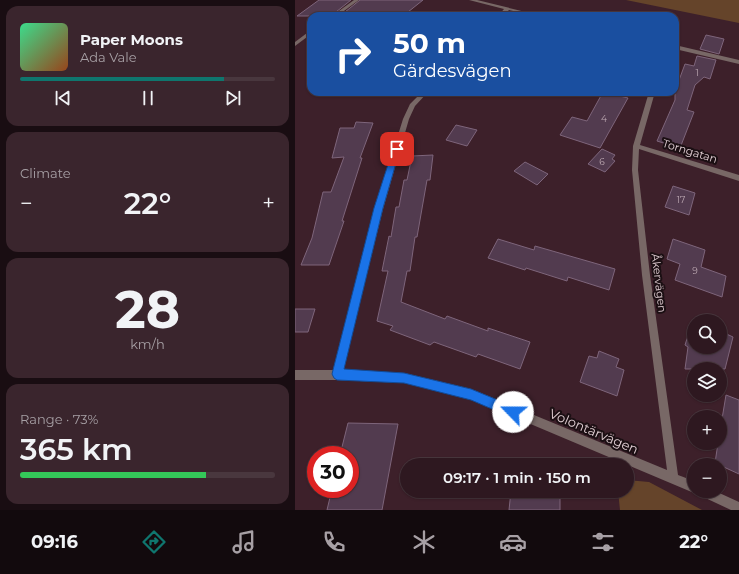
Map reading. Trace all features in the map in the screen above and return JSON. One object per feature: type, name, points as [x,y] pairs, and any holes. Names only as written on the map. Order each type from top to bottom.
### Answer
[{"type":"street","points":[[340,12],[357,0]]},
{"type":"street","points":[[471,0],[521,12]]},
{"type":"street","points":[[504,12],[507,9]]},
{"type":"street","points":[[295,44],[307,35]]},
{"type":"street","points":[[679,48],[739,62]]},
{"type":"street","points":[[337,374],[379,208],[403,126],[412,105],[421,96]]},
{"type":"street","name":"Åkervägen","points":[[652,96],[636,146],[635,170],[646,275],[673,477]]},
{"type":"street","name":"Torngatan","points":[[636,146],[739,178]]},
{"type":"street","name":"Volontärvägen","points":[[295,375],[337,374],[404,378],[471,394],[624,459],[687,484]]},
{"type":"street","points":[[718,498],[739,508]]},
{"type":"shaded area","points":[[626,0],[739,0],[739,23]]},
{"type":"shaded area","points":[[634,481],[649,482],[702,510],[620,510],[619,498],[634,498]]},
{"type":"building","points":[[319,0],[351,0],[336,12],[307,12],[307,16],[297,16]]},
{"type":"building","points":[[360,0],[423,0],[408,12],[345,12]]},
{"type":"building","points":[[706,35],[724,39],[719,54],[700,49]]},
{"type":"building","points":[[697,56],[716,60],[710,79],[704,77],[695,85],[687,110],[694,112],[680,148],[657,141],[675,100],[675,96],[679,96],[679,80],[685,64],[694,66]]},
{"type":"building","points":[[601,96],[620,96],[628,98],[600,148],[560,135],[572,117],[587,121]]},
{"type":"building","points":[[356,122],[373,123],[360,158],[362,158],[342,221],[344,221],[329,265],[301,265],[312,238],[323,192],[331,192],[344,157],[332,158],[340,128],[354,128]]},
{"type":"building","points":[[456,125],[477,130],[467,146],[446,140]]},
{"type":"building","points":[[602,149],[615,155],[612,159],[615,161],[605,172],[588,164]]},
{"type":"building","points":[[433,155],[430,180],[427,180],[417,237],[415,237],[410,271],[407,271],[401,302],[445,319],[447,316],[488,331],[488,328],[530,342],[520,369],[478,354],[476,357],[434,342],[430,345],[390,330],[393,326],[377,321],[388,271],[382,271],[389,236],[391,237],[396,207],[399,207],[404,180],[407,180],[412,156]]},
{"type":"building","points":[[525,162],[548,174],[537,185],[514,171]]},
{"type":"building","points":[[673,186],[695,193],[689,215],[665,207]]},
{"type":"building","points":[[498,239],[534,250],[535,246],[615,269],[609,290],[568,277],[567,281],[526,268],[525,270],[488,258]]},
{"type":"building","points":[[673,239],[705,250],[701,267],[726,276],[722,297],[675,280],[680,264],[667,259]]},
{"type":"building","points":[[295,309],[315,309],[308,332],[295,332]]},
{"type":"building","points":[[727,334],[733,337],[727,362],[687,362],[687,369],[685,369],[687,354],[727,354]]},
{"type":"building","points":[[599,351],[619,359],[616,367],[624,370],[617,396],[580,382],[589,356],[597,358]]},
{"type":"building","points":[[727,395],[739,400],[739,474],[727,468],[727,458],[716,458],[717,450],[727,450],[727,410],[724,410],[725,402],[727,402]]},
{"type":"building","points":[[348,423],[398,424],[382,510],[327,510],[330,498],[359,498],[359,446],[342,446]]},
{"type":"building","points":[[510,498],[560,498],[560,510],[509,510]]},
{"type":"route","points":[[397,149],[379,208],[337,374],[404,378],[438,385],[471,394],[513,412]]}]
